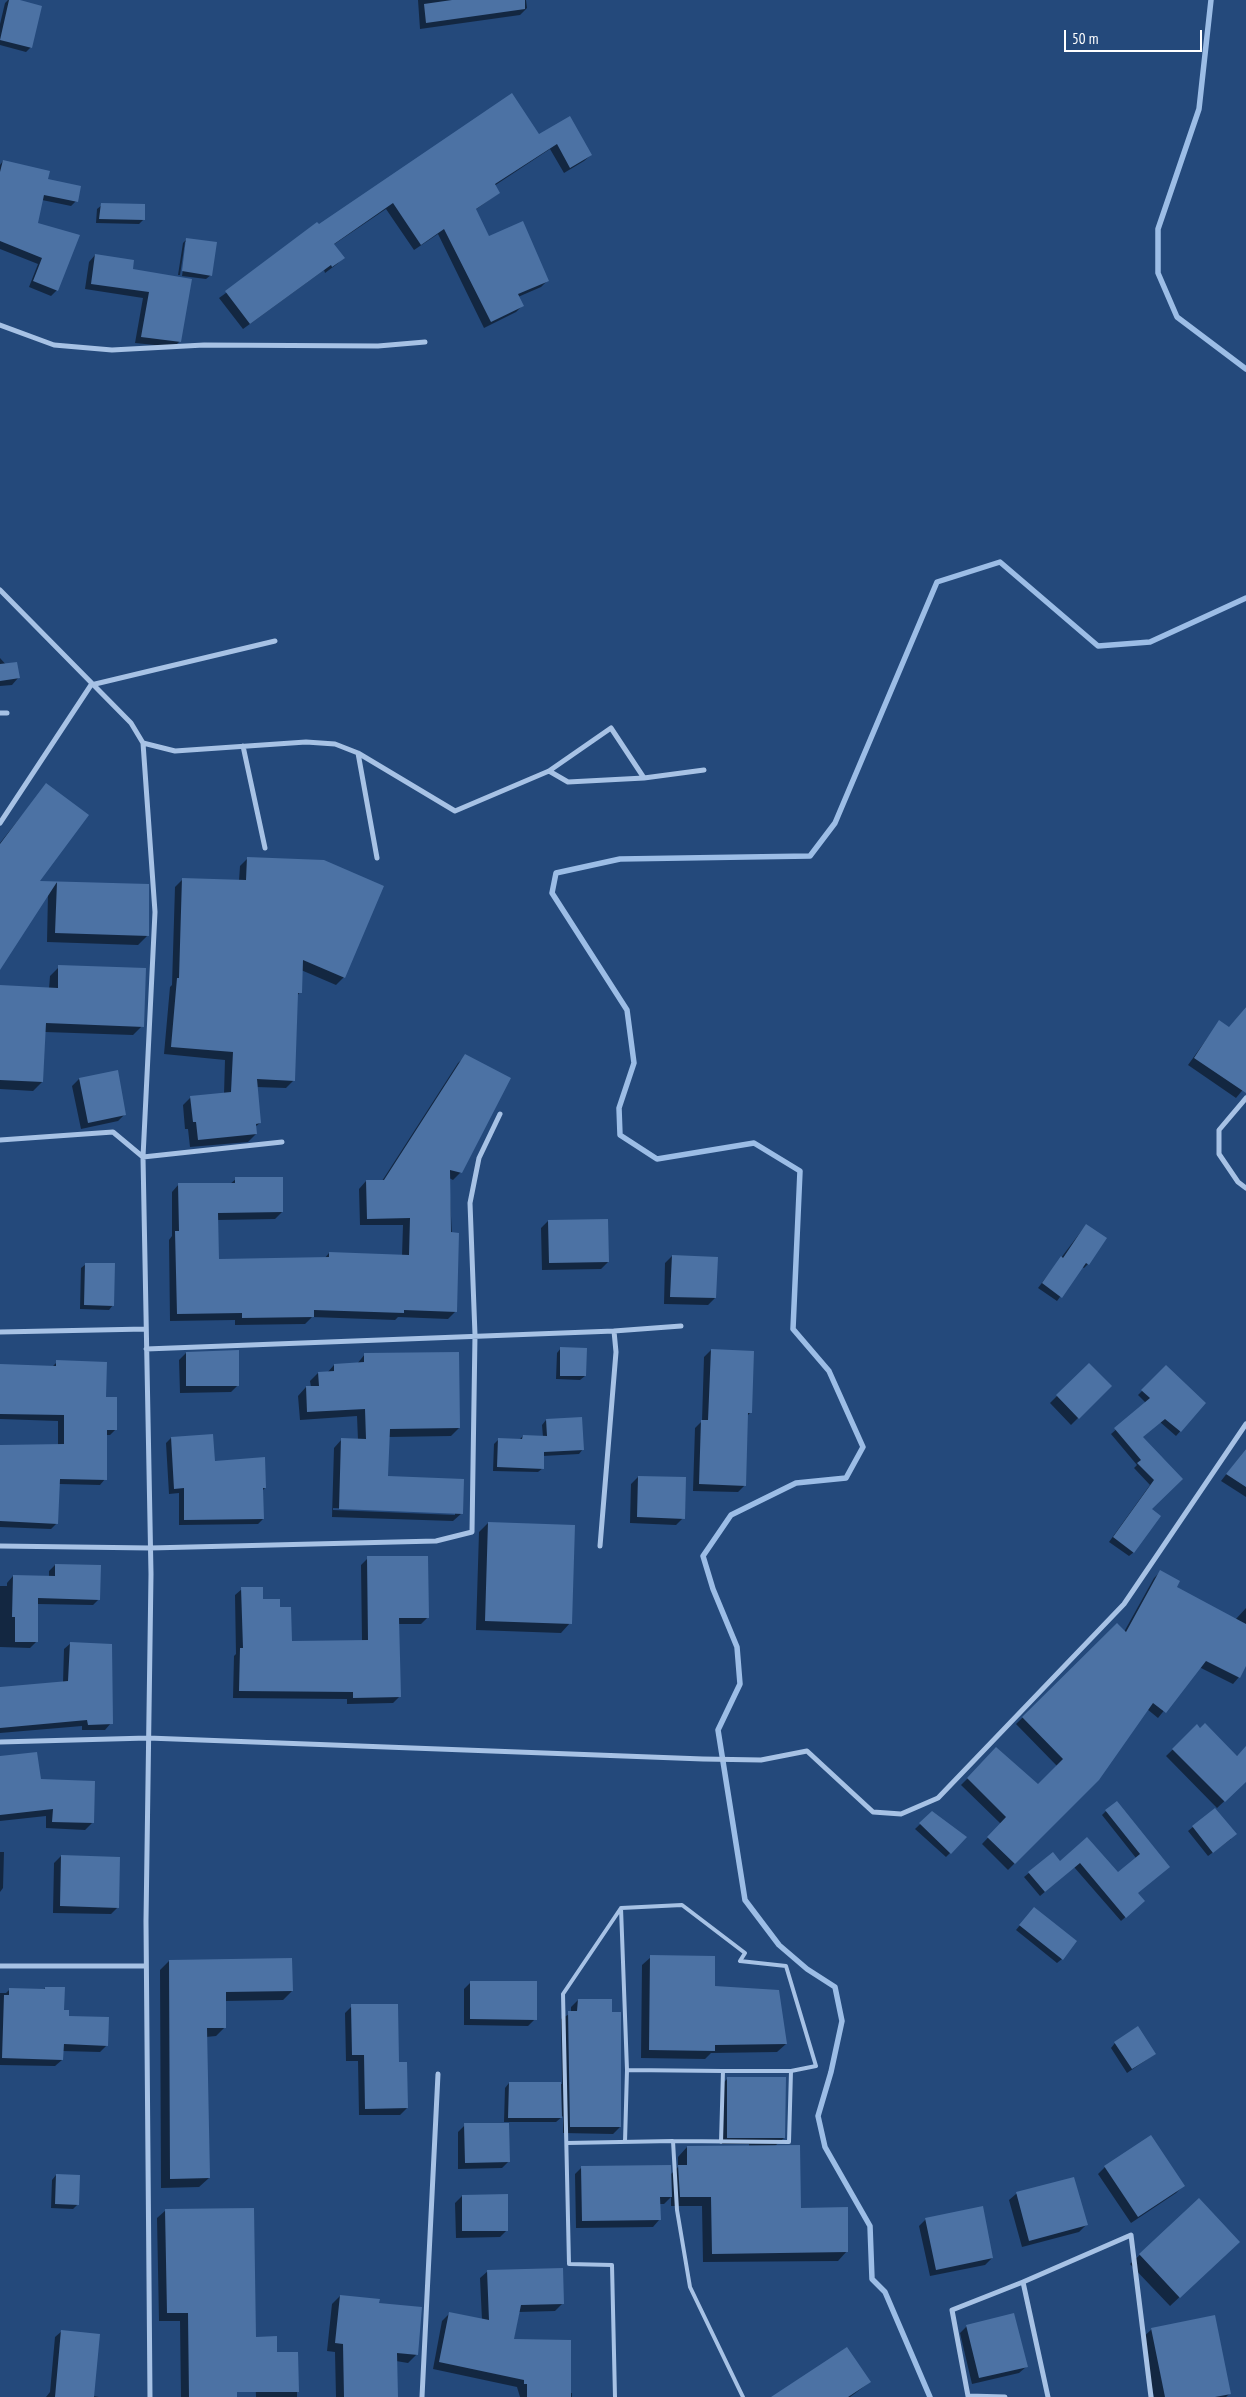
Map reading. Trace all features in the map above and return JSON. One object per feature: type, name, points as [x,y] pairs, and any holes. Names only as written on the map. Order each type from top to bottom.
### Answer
[{"type":"street","points":[[0,325],[54,345],[112,350],[204,345],[378,346],[425,342]]},
{"type":"street","points":[[0,590],[91,685],[131,723],[143,743],[155,912],[143,1157],[150,1548],[146,1966],[150,2397]]},
{"type":"street","points":[[0,823],[91,685],[275,641]]},
{"type":"street","points":[[0,713],[7,713]]},
{"type":"street","points":[[143,743],[176,750],[306,742],[334,744],[358,753],[455,811],[550,771],[611,728],[644,778]]},
{"type":"street","points":[[243,746],[265,848]]},
{"type":"street","points":[[358,753],[377,858]]},
{"type":"street","points":[[550,771],[568,782],[644,778],[704,770]]},
{"type":"street","points":[[1246,1098],[1219,1130],[1219,1154],[1238,1182],[1246,1188]]},
{"type":"street","points":[[0,1546],[150,1548],[436,1540],[472,1532],[475,1335],[470,1203],[478,1158],[500,1114]]},
{"type":"street","points":[[0,1140],[113,1132],[143,1157],[282,1142]]},
{"type":"street","points":[[146,1349],[614,1331],[681,1326]]},
{"type":"street","points":[[0,1332],[146,1329]]},
{"type":"street","points":[[600,1546],[616,1352],[614,1331]]},
{"type":"street","points":[[0,1742],[148,1738],[760,1760],[807,1751],[873,1812],[901,1814],[938,1798],[1124,1604],[1246,1424]]},
{"type":"street","points":[[0,1966],[146,1966]]},
{"type":"street","points":[[422,2397],[438,2074]]},
{"type":"street","points":[[1005,2397],[968,2396],[952,2310],[1023,2282],[1131,2235],[1151,2397]]},
{"type":"street","points":[[1023,2282],[1048,2397]]},
{"type":"lane","points":[[621,1908],[682,1905],[745,1953],[740,1961],[786,1966],[816,2066],[791,2071],[627,2070]]},
{"type":"lane","points":[[621,1908],[627,2070],[625,2142]]},
{"type":"lane","points":[[616,2397],[612,2265],[570,2264],[563,1994],[621,1908]]},
{"type":"lane","points":[[721,2142],[724,2071]]},
{"type":"lane","points":[[567,2143],[673,2141],[789,2142],[791,2071]]},
{"type":"lane","points":[[673,2141],[677,2210],[690,2287],[743,2397]]},
{"type":"building","points":[[9,0],[20,0],[42,6],[32,48],[0,40]]},
{"type":"building","points":[[452,0],[525,0],[525,9],[426,23],[424,4]]},
{"type":"building","points":[[512,93],[539,134],[570,116],[592,155],[570,168],[557,144],[495,184],[500,193],[476,209],[489,236],[523,221],[549,281],[518,294],[524,306],[491,322],[444,229],[421,245],[393,203],[334,244],[345,258],[332,267],[331,265],[250,324],[225,291],[317,222],[319,224]]},
{"type":"building","points":[[3,160],[50,171],[48,179],[81,186],[78,202],[44,195],[38,223],[80,235],[58,291],[33,281],[42,258],[0,241],[0,172]]},
{"type":"building","points":[[101,203],[145,204],[145,220],[99,219]]},
{"type":"building","points":[[186,238],[217,242],[212,276],[182,271]]},
{"type":"building","points":[[95,254],[134,260],[133,269],[192,279],[181,342],[141,337],[149,292],[91,284]]},
{"type":"building","points":[[17,662],[20,678],[0,681],[0,664]]},
{"type":"building","points":[[46,783],[89,815],[40,881],[149,884],[149,936],[55,933],[57,882],[0,970],[0,844]]},
{"type":"building","points":[[247,857],[324,860],[384,886],[345,978],[303,960],[302,993],[298,993],[295,1081],[257,1079],[261,1123],[256,1124],[257,1134],[198,1140],[196,1122],[193,1122],[190,1096],[231,1092],[233,1052],[171,1047],[177,978],[179,978],[182,878],[246,880]]},
{"type":"building","points":[[58,965],[146,968],[144,1027],[46,1023],[43,1082],[0,1080],[0,985],[58,988]]},
{"type":"building","points":[[1246,1007],[1246,1093],[1194,1058],[1219,1020],[1229,1027]]},
{"type":"building","points":[[465,1054],[511,1078],[462,1173],[450,1170],[451,1232],[459,1233],[457,1312],[404,1310],[404,1313],[314,1310],[314,1317],[242,1318],[242,1313],[177,1314],[175,1231],[179,1231],[178,1183],[235,1183],[235,1177],[283,1177],[283,1212],[218,1213],[219,1259],[329,1257],[329,1252],[409,1255],[410,1218],[367,1219],[366,1180],[384,1180]]},
{"type":"building","points":[[118,1070],[126,1115],[88,1123],[79,1078]]},
{"type":"building","points":[[608,1219],[609,1262],[549,1263],[548,1220]]},
{"type":"building","points":[[1086,1224],[1107,1238],[1089,1265],[1086,1263],[1062,1298],[1042,1283],[1061,1256],[1063,1258]]},
{"type":"building","points":[[672,1255],[718,1257],[716,1298],[670,1297]]},
{"type":"building","points":[[85,1263],[115,1263],[114,1306],[84,1305]]},
{"type":"building","points":[[560,1347],[587,1348],[586,1376],[560,1376]]},
{"type":"building","points":[[711,1349],[754,1351],[752,1413],[748,1413],[746,1486],[699,1484],[701,1420],[708,1420]]},
{"type":"building","points":[[239,1350],[239,1386],[186,1386],[186,1352]]},
{"type":"building","points":[[459,1352],[460,1428],[390,1429],[388,1476],[464,1479],[463,1514],[339,1509],[341,1438],[366,1439],[365,1409],[307,1412],[306,1386],[319,1386],[318,1372],[334,1371],[334,1364],[364,1362],[364,1353]]},
{"type":"building","points":[[56,1360],[107,1362],[106,1397],[117,1397],[117,1430],[107,1430],[107,1480],[60,1479],[58,1524],[0,1521],[0,1445],[64,1444],[64,1415],[0,1414],[0,1364],[56,1366]]},
{"type":"building","points":[[1089,1363],[1112,1386],[1079,1419],[1056,1395]]},
{"type":"building","points":[[1166,1365],[1206,1403],[1181,1432],[1165,1419],[1143,1437],[1183,1479],[1152,1509],[1161,1516],[1134,1553],[1113,1537],[1154,1480],[1137,1463],[1141,1460],[1114,1428],[1150,1398],[1141,1390]]},
{"type":"building","points":[[582,1417],[584,1450],[544,1452],[544,1469],[497,1467],[498,1438],[522,1439],[523,1435],[547,1436],[546,1419]]},
{"type":"building","points":[[213,1434],[215,1461],[265,1457],[264,1519],[184,1520],[184,1488],[174,1489],[171,1437]]},
{"type":"building","points":[[1246,1449],[1246,1487],[1226,1474]]},
{"type":"building","points":[[638,1476],[686,1477],[685,1519],[637,1517]]},
{"type":"building","points":[[488,1522],[575,1525],[572,1624],[485,1621]]},
{"type":"building","points":[[367,1556],[428,1556],[429,1618],[399,1618],[401,1697],[353,1698],[353,1692],[239,1691],[240,1648],[243,1648],[241,1587],[263,1587],[263,1599],[280,1599],[280,1607],[291,1607],[292,1641],[368,1640]]},
{"type":"building","points":[[55,1564],[101,1565],[100,1600],[38,1598],[38,1642],[15,1642],[15,1617],[12,1617],[13,1575],[55,1576]]},
{"type":"building","points":[[1160,1570],[1180,1581],[1177,1587],[1246,1624],[1246,1666],[1240,1678],[1206,1661],[1166,1713],[1153,1703],[1099,1780],[1015,1864],[987,1837],[1006,1817],[967,1778],[996,1747],[1038,1784],[1063,1759],[1022,1717],[1117,1623],[1126,1632]]},
{"type":"building","points":[[70,1642],[112,1644],[113,1724],[88,1725],[87,1720],[0,1728],[0,1687],[68,1681]]},
{"type":"building","points":[[1205,1723],[1237,1756],[1246,1746],[1246,1782],[1225,1802],[1172,1749],[1197,1724],[1200,1728]]},
{"type":"building","points":[[37,1752],[41,1779],[95,1781],[94,1823],[52,1822],[53,1809],[0,1815],[0,1756]]},
{"type":"building","points":[[1117,1801],[1170,1867],[1138,1893],[1145,1901],[1126,1918],[1080,1863],[1045,1892],[1028,1872],[1053,1852],[1060,1861],[1087,1837],[1118,1872],[1140,1854],[1105,1810]]},
{"type":"building","points":[[1215,1808],[1237,1834],[1213,1853],[1192,1826]]},
{"type":"building","points":[[932,1811],[967,1837],[951,1854],[919,1823]]},
{"type":"building","points":[[61,1855],[120,1857],[119,1908],[60,1906]]},
{"type":"building","points":[[1034,1907],[1077,1941],[1063,1960],[1019,1925]]},
{"type":"building","points":[[650,1955],[715,1956],[715,1986],[779,1990],[787,2044],[715,2045],[715,2051],[649,2050]]},
{"type":"building","points":[[292,1958],[293,1991],[226,1992],[226,2028],[207,2028],[210,2178],[170,2179],[169,1960]]},
{"type":"building","points":[[470,1981],[537,1981],[537,2020],[470,2019]]},
{"type":"building","points":[[45,1987],[65,1987],[64,2010],[69,2010],[69,2016],[109,2017],[108,2046],[64,2044],[63,2060],[2,2058],[4,1995],[9,1995],[9,1988],[45,1989]]},
{"type":"building","points":[[578,1999],[612,1999],[612,2012],[621,2012],[621,2127],[570,2127],[568,2011],[577,2011]]},
{"type":"building","points":[[351,2004],[398,2004],[399,2062],[407,2062],[408,2108],[365,2109],[364,2055],[352,2055]]},
{"type":"building","points":[[1138,2026],[1156,2054],[1132,2069],[1114,2042]]},
{"type":"building","points":[[727,2077],[786,2077],[785,2138],[727,2138]]},
{"type":"building","points":[[509,2082],[561,2082],[562,2118],[508,2118]]},
{"type":"building","points":[[464,2123],[509,2123],[510,2162],[465,2163]]},
{"type":"building","points":[[1151,2135],[1185,2186],[1138,2217],[1104,2166]]},
{"type":"building","points":[[800,2145],[801,2208],[848,2207],[848,2252],[712,2254],[711,2197],[680,2197],[678,2165],[687,2165],[687,2146]]},
{"type":"building","points":[[671,2165],[672,2197],[660,2197],[661,2220],[582,2221],[581,2166]]},
{"type":"building","points":[[56,2174],[80,2175],[79,2205],[55,2204]]},
{"type":"building","points":[[1074,2177],[1088,2225],[1029,2241],[1016,2192]]},
{"type":"building","points":[[508,2194],[508,2231],[462,2231],[462,2195]]},
{"type":"building","points":[[1199,2198],[1240,2242],[1180,2298],[1139,2254]]},
{"type":"building","points":[[983,2206],[993,2258],[936,2270],[925,2218]]},
{"type":"building","points":[[254,2208],[256,2337],[277,2336],[277,2352],[298,2352],[299,2392],[237,2392],[237,2397],[189,2397],[188,2313],[167,2313],[165,2209]]},
{"type":"building","points":[[563,2268],[564,2304],[521,2305],[514,2339],[571,2340],[571,2397],[527,2397],[527,2384],[524,2384],[524,2380],[439,2362],[449,2312],[489,2320],[487,2270]]},
{"type":"building","points":[[340,2295],[380,2299],[379,2303],[422,2307],[418,2355],[397,2353],[398,2397],[344,2397],[343,2344],[335,2343]]},
{"type":"building","points":[[1014,2313],[1028,2367],[979,2378],[966,2325]]},
{"type":"building","points":[[1215,2315],[1231,2394],[1215,2397],[1165,2397],[1151,2328]]},
{"type":"building","points":[[61,2330],[100,2334],[94,2397],[55,2397]]},
{"type":"building","points":[[847,2347],[871,2382],[848,2397],[771,2397]]},
{"type":"waterway","points":[[1211,0],[1199,109],[1158,229],[1158,273],[1177,317],[1246,369]]},
{"type":"waterway","points":[[930,2397],[885,2292],[872,2279],[870,2226],[825,2147],[818,2116],[831,2072],[842,2021],[835,1987],[807,1969],[779,1945],[745,1900],[718,1730],[740,1684],[737,1647],[713,1589],[703,1556],[731,1515],[796,1483],[846,1478],[863,1447],[829,1371],[793,1329],[800,1171],[754,1143],[657,1159],[620,1135],[619,1108],[634,1063],[627,1010],[552,893],[556,873],[620,859],[810,856],[835,823],[937,582],[1000,562],[1098,646],[1150,642],[1246,598]]}]
